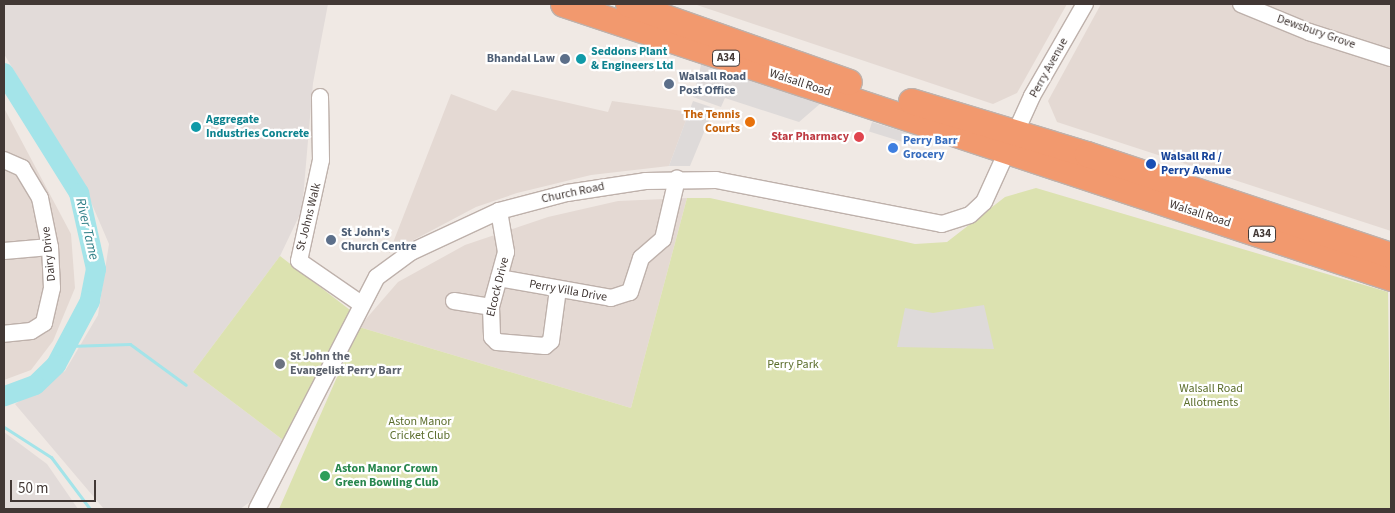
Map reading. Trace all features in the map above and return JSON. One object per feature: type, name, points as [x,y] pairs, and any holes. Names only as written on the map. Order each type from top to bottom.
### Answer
[{"type":"highway","name":"Walsall Road","points":[[563,4],[1391,261]]},
{"type":"highway","name":"Walsall Road","points":[[628,4],[1013,143]]},
{"type":"street","name":"Perry Avenue","points":[[1013,143],[1032,96],[1085,4]]},
{"type":"street","name":"Dewsbury Grove","points":[[1241,4],[1308,32],[1391,58]]},
{"type":"street","name":"St Johns Walk","points":[[320,97],[321,160],[299,261],[361,304]]},
{"type":"street","name":"Church Road","points":[[257,509],[300,432],[361,304],[377,277],[411,252],[500,211],[567,193],[677,180],[716,180],[942,224],[970,215],[984,202],[1013,143]]},
{"type":"street","name":"Dairy Drive","points":[[4,160],[22,168],[40,198],[50,247],[52,288],[44,323],[31,331],[4,334]]},
{"type":"street","name":"Perry Villa Drive","points":[[499,278],[611,298],[630,292],[641,258],[663,239],[677,180]]},
{"type":"street","name":"Elcock Drive","points":[[500,211],[507,234],[499,278],[491,307],[489,327],[497,342],[540,349],[551,341],[558,289]]},
{"type":"street","points":[[4,251],[50,247]]},
{"type":"street","points":[[454,301],[491,307]]},
{"type":"shaded area","points":[[4,4],[328,4],[313,83],[302,210],[280,256],[193,372],[287,443],[250,502],[240,509],[104,509],[15,404],[65,371],[98,315],[109,244],[85,188],[4,54]]},
{"type":"shaded area","points":[[694,4],[1067,4],[1017,93],[993,104]]},
{"type":"shaded area","points":[[1101,4],[1391,4],[1391,231],[1057,122],[1048,101]]},
{"type":"shaded area","points":[[702,61],[821,103],[799,122],[725,98],[721,107],[693,97]]},
{"type":"shaded area","points":[[512,90],[608,112],[612,101],[689,112],[669,166],[591,175],[517,193],[476,207],[389,253],[451,94],[496,111]]},
{"type":"shaded area","points":[[693,101],[714,108],[690,166],[669,166]]},
{"type":"shaded area","points":[[4,108],[71,234],[75,288],[53,341],[31,370],[4,380]]},
{"type":"shaded area","points":[[872,122],[907,133],[904,142],[869,132]]},
{"type":"shaded area","points":[[687,198],[631,408],[359,327],[398,282],[465,245],[548,217],[618,201]]},
{"type":"shaded area","points":[[984,305],[994,349],[897,347],[905,308],[933,313]]},
{"type":"shaded area","points":[[4,432],[47,464],[78,509],[4,509]]},
{"type":"green space","points":[[1036,188],[1388,292],[1391,509],[279,509],[359,327],[631,408],[687,198],[710,198],[915,244],[947,242],[1005,197]]},
{"type":"green space","points":[[280,256],[350,310],[287,443],[193,372]]},
{"type":"waterway","name":"River Tame","points":[[4,73],[79,193],[96,269],[90,301],[56,365],[35,385],[4,396]]},
{"type":"waterway","points":[[69,346],[130,344],[186,385]]},
{"type":"waterway","points":[[4,427],[51,457],[90,509]]},
{"type":"place","name":"Bhandal Law","points":[[565,59]]},
{"type":"place","name":"Seddons Plant & Engineers Ltd","points":[[581,59]]},
{"type":"place","name":"Walsall Road Post Office","points":[[669,84]]},
{"type":"place","name":"The Tennis Courts","points":[[750,122]]},
{"type":"place","name":"Aggregate Industries Concrete","points":[[196,127]]},
{"type":"place","name":"Star Pharmacy","points":[[859,137]]},
{"type":"place","name":"Perry Barr Grocery","points":[[893,148]]},
{"type":"place","name":"Walsall Rd / Perry Avenue","points":[[1151,164]]},
{"type":"place","name":"St John's Church Centre","points":[[331,240]]},
{"type":"place","name":"St John the Evangelist Perry Barr","points":[[280,364]]},
{"type":"place","name":"Aston Manor Crown Green Bowling Club","points":[[325,476]]},
{"type":"park label","name":"Perry Park","points":[[793,365]]},
{"type":"park label","name":"Walsall Road Allotments","points":[[1211,396]]},
{"type":"park label","name":"Aston Manor Cricket Club","points":[[420,429]]}]
